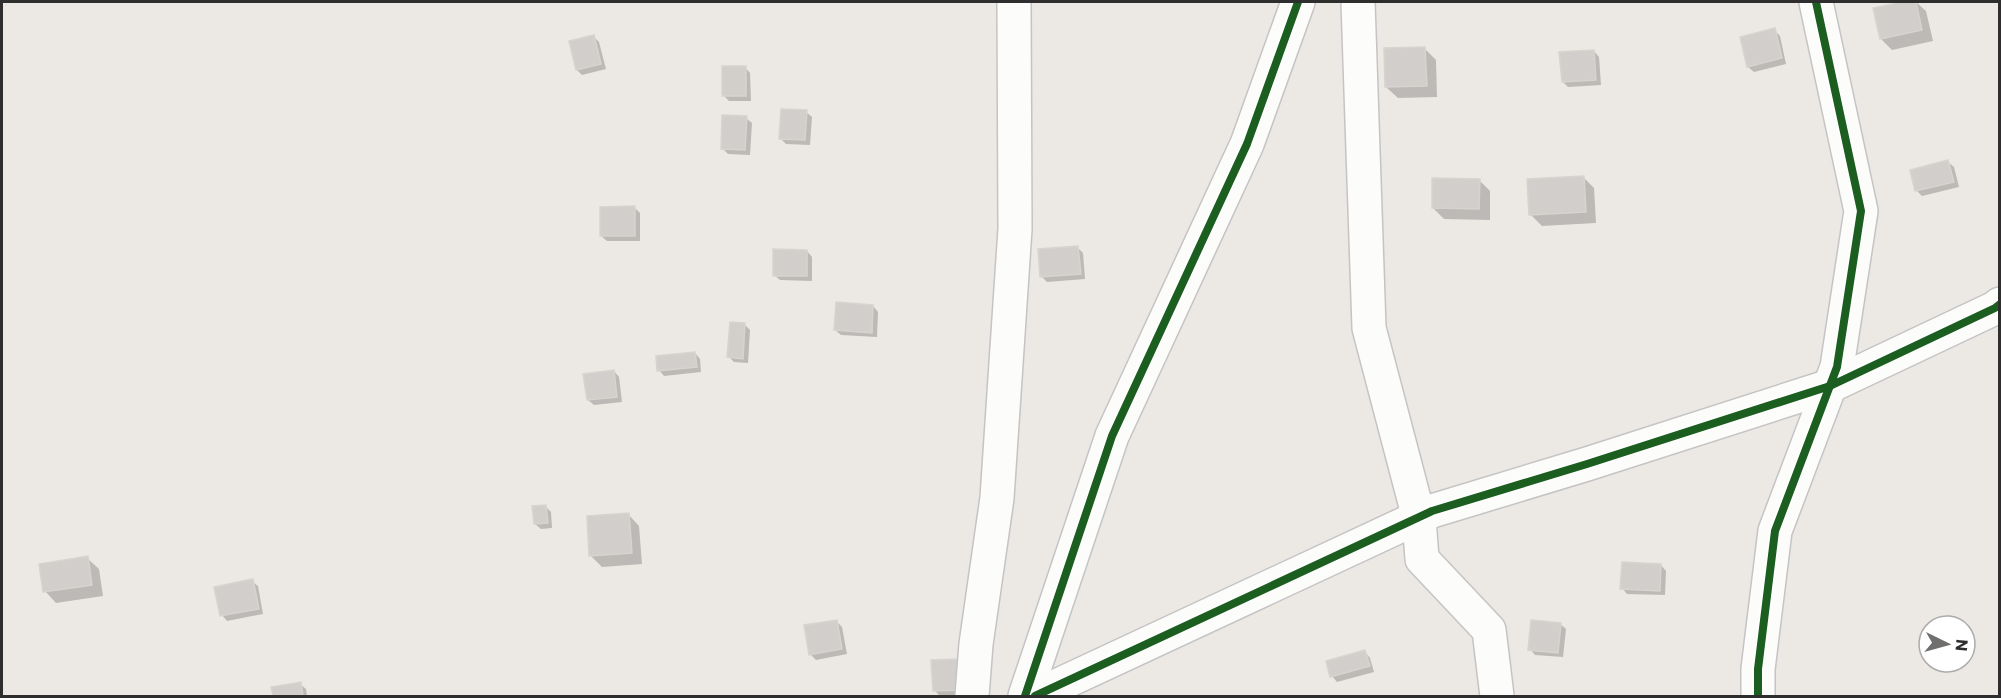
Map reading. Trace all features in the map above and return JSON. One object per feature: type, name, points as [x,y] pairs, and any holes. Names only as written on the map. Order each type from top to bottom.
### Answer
[{"type":"street","points":[[972,696],[975,644],[997,498],[1015,228],[1014,2]]},
{"type":"street","points":[[1025,696],[1112,436],[1247,144],[1298,2]]},
{"type":"street","points":[[1358,2],[1369,328],[1419,518],[1422,559],[1489,630],[1497,696]]},
{"type":"street","points":[[1758,696],[1758,669],[1775,531],[1838,367],[1861,211],[1816,2]]},
{"type":"street","points":[[1035,696],[1432,511],[1830,386],[2000,304]]},
{"type":"building","points":[[1902,2],[1916,2],[1922,30],[1880,39],[1873,8]]},
{"type":"building","points":[[1775,28],[1782,58],[1747,67],[1740,37]]},
{"type":"building","points":[[594,35],[601,64],[576,70],[569,41]]},
{"type":"building","points":[[1425,47],[1427,86],[1385,87],[1384,48]]},
{"type":"building","points":[[1594,50],[1596,80],[1562,82],[1559,52]]},
{"type":"building","points":[[722,66],[746,66],[746,96],[722,96]]},
{"type":"building","points":[[781,109],[807,110],[805,140],[779,139]]},
{"type":"building","points":[[722,115],[747,116],[745,150],[721,149]]},
{"type":"building","points":[[1948,160],[1954,182],[1915,191],[1910,170]]},
{"type":"building","points":[[1584,176],[1586,212],[1529,215],[1527,179]]},
{"type":"building","points":[[1432,178],[1480,179],[1479,209],[1432,208]]},
{"type":"building","points":[[635,206],[635,236],[600,236],[600,207]]},
{"type":"building","points":[[1078,246],[1081,274],[1040,277],[1038,249]]},
{"type":"building","points":[[773,249],[807,250],[807,276],[773,276]]},
{"type":"building","points":[[836,302],[873,305],[872,333],[834,330]]},
{"type":"building","points":[[730,322],[745,323],[743,359],[727,357]]},
{"type":"building","points":[[695,352],[697,367],[657,371],[656,356]]},
{"type":"building","points":[[614,370],[617,397],[587,400],[583,374]]},
{"type":"building","points":[[546,505],[548,523],[534,524],[532,506]]},
{"type":"building","points":[[629,513],[632,553],[589,556],[587,516]]},
{"type":"building","points":[[88,556],[92,585],[43,592],[39,564]]},
{"type":"building","points":[[1622,562],[1661,564],[1660,591],[1620,589]]},
{"type":"building","points":[[253,579],[259,609],[220,616],[214,587]]},
{"type":"building","points":[[837,620],[842,649],[809,655],[804,625]]},
{"type":"building","points":[[1531,620],[1561,623],[1558,653],[1528,650]]},
{"type":"building","points":[[1365,650],[1370,666],[1330,677],[1326,661]]},
{"type":"building","points":[[961,659],[962,690],[933,691],[931,660]]},
{"type":"building","points":[[301,682],[303,696],[273,696],[271,687]]},
{"type":"cycle path","points":[[1025,696],[1112,436],[1247,144],[1298,2]]},
{"type":"cycle path","points":[[1758,696],[1758,669],[1775,531],[1837,367],[1861,211],[1816,2]]},
{"type":"cycle path","points":[[1035,696],[1432,511],[1830,386],[2000,304]]}]
